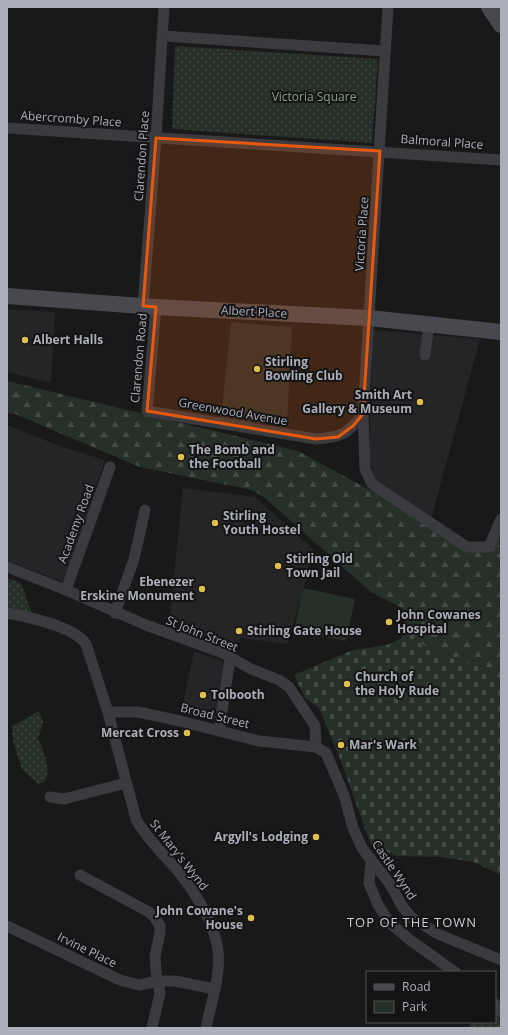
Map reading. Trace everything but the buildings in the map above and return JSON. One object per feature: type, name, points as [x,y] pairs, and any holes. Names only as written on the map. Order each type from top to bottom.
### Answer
[{"type":"street","name":"Clarendon Place","points":[[149,307],[156,138],[164,7]]},
{"type":"street","points":[[156,138],[380,151],[388,7]]},
{"type":"street","points":[[489,7],[501,25]]},
{"type":"street","points":[[163,36],[385,51]]},
{"type":"street","name":"Abercromby Place","points":[[7,128],[156,138]]},
{"type":"street","name":"Balmoral Place","points":[[380,151],[501,160]]},
{"type":"street","name":"Victoria Place","points":[[363,414],[380,151]]},
{"type":"street","name":"Albert Place","points":[[7,296],[149,307],[370,318],[501,332]]},
{"type":"street","name":"Clarendon Road","points":[[147,411],[149,307]]},
{"type":"street","points":[[425,355],[428,325]]},
{"type":"street","name":"Greenwood Avenue","points":[[147,411],[316,439],[338,437],[353,426],[363,414]]},
{"type":"street","points":[[363,414],[365,469],[372,484],[467,547],[489,547],[501,519]]},
{"type":"street","name":"Academy Road","points":[[66,590],[110,467]]},
{"type":"street","points":[[116,613],[134,559],[145,510]]},
{"type":"street","name":"St John Street","points":[[7,567],[66,590],[116,613],[223,653],[230,659],[279,680],[289,687],[316,726],[316,747]]},
{"type":"street","name":"St Mary's Wynd","points":[[7,613],[59,627],[82,638],[86,644],[108,712],[136,819],[142,830],[182,876],[205,911],[218,950],[217,977],[206,1028]]},
{"type":"street","points":[[219,731],[230,659]]},
{"type":"street","name":"Broad Street","points":[[108,712],[138,712],[259,740],[316,747]]},
{"type":"street","name":"Castle Wynd","points":[[316,747],[326,752],[344,795],[354,828],[363,848],[371,861],[380,870],[402,906],[412,918],[450,940],[501,960]]},
{"type":"street","points":[[50,797],[64,799],[126,783]]},
{"type":"street","points":[[371,861],[369,883],[378,905],[390,923],[410,940],[453,971]]},
{"type":"street","points":[[80,875],[149,912],[160,926],[155,956],[160,993],[152,1028]]},
{"type":"street","name":"Irvine Place","points":[[7,926],[120,980],[139,985],[158,981],[175,981],[214,990]]},
{"type":"highlighted area","points":[[156,138],[380,151],[363,414],[353,426],[338,437],[316,439],[147,411],[156,307],[143,306]]},
{"type":"shaded area","points":[[7,309],[55,312],[51,383],[7,372]]},
{"type":"shaded area","points":[[373,330],[480,339],[430,523],[375,480],[369,458]]},
{"type":"shaded area","points":[[7,425],[62,447],[105,460],[64,582],[7,561]]},
{"type":"shaded area","points":[[183,488],[255,497],[314,550],[288,644],[241,638],[236,651],[169,626]]},
{"type":"shaded area","name":"Tolbooth","points":[[194,651],[225,662],[218,722],[181,714]]},
{"type":"green space","name":"Victoria Square","points":[[175,46],[378,59],[372,143],[172,129]]},
{"type":"green space","points":[[231,322],[292,327],[287,426],[221,419]]},
{"type":"green space","points":[[7,381],[298,451],[392,502],[468,551],[495,551],[501,555],[501,683],[485,667],[437,654],[420,643],[409,632],[403,630],[407,612],[371,592],[264,497],[252,490],[140,467],[15,414],[7,413]]},
{"type":"green space","points":[[501,533],[501,555],[492,551]]},
{"type":"green space","points":[[7,578],[21,583],[33,616],[7,609]]},
{"type":"green space","points":[[303,588],[355,599],[346,641],[294,631]]},
{"type":"green space","points":[[403,630],[409,632],[420,643],[437,654],[485,667],[501,683],[501,875],[474,862],[441,857],[397,856],[371,845],[341,761],[319,708],[305,698],[294,675],[353,650],[387,645],[401,639]]},
{"type":"green space","points":[[39,711],[43,722],[38,739],[46,759],[47,775],[45,781],[38,784],[22,769],[13,741],[12,727]]},
{"type":"green space","points":[[496,1016],[501,1021],[501,1028],[468,1028],[470,1023],[496,1023]]},
{"type":"place","name":"Albert Halls","points":[[25,340]]},
{"type":"place","name":"Stirling Bowling Club","points":[[257,369]]},
{"type":"place","name":"Smith Art Gallery & Museum","points":[[420,402]]},
{"type":"place","name":"The Bomb and the Football","points":[[181,457]]},
{"type":"place","name":"Stirling Youth Hostel","points":[[215,523]]},
{"type":"place","name":"Stirling Old Town Jail","points":[[278,566]]},
{"type":"place","name":"Ebenezer Erskine Monument","points":[[202,589]]},
{"type":"place","name":"John Cowanes Hospital","points":[[389,622]]},
{"type":"place","name":"Stirling Gate House","points":[[239,631]]},
{"type":"place","name":"Church of the Holy Rude","points":[[347,684]]},
{"type":"place","name":"Tolbooth","points":[[203,695]]},
{"type":"place","name":"Mercat Cross","points":[[187,733]]},
{"type":"place","name":"Mar's Wark","points":[[341,745]]},
{"type":"place","name":"Argyll's Lodging","points":[[316,837]]},
{"type":"place","name":"John Cowane's House","points":[[251,918]]},
{"type":"district","name":"TOP OF THE TOWN","points":[[412,922]]}]
